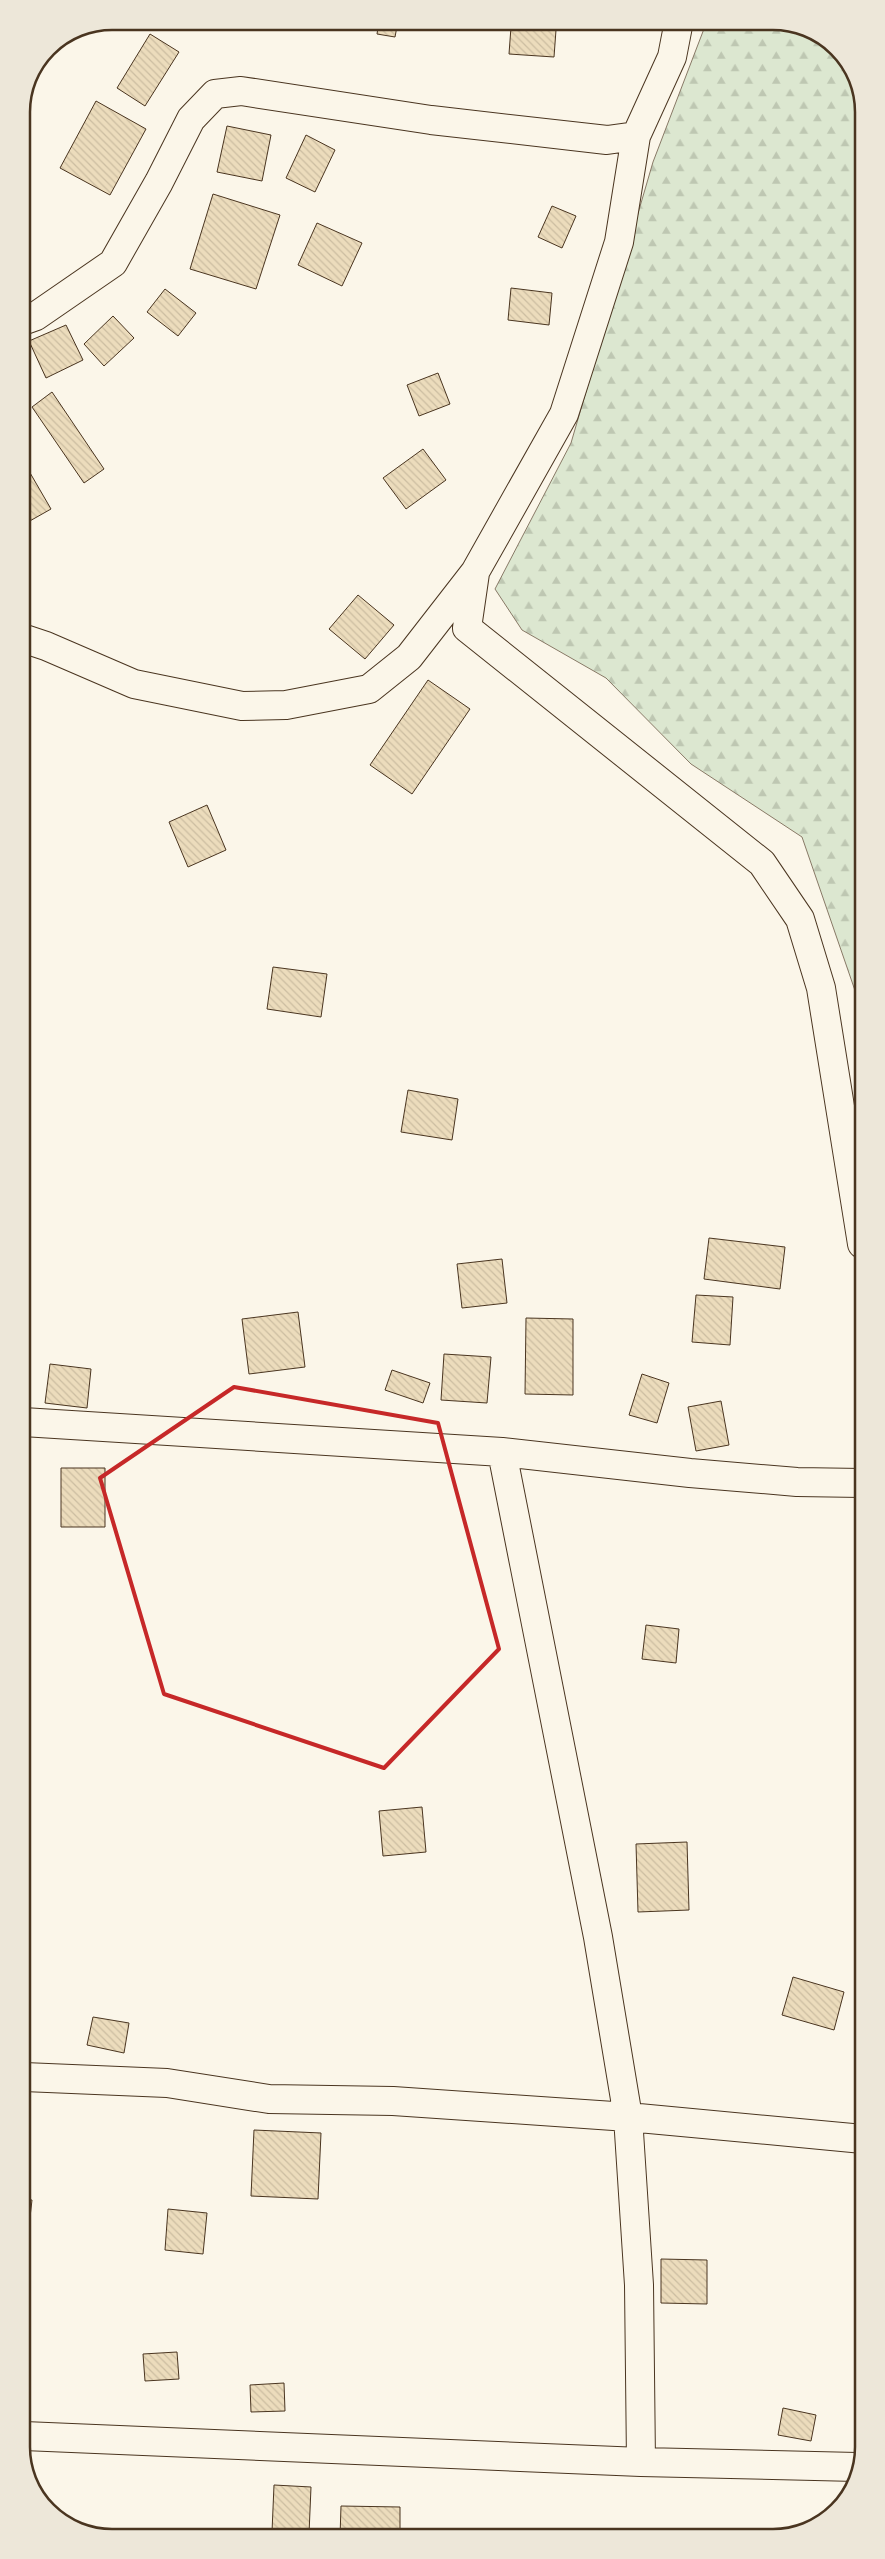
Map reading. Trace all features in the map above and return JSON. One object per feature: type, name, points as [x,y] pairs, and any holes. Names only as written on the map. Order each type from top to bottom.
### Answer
[{"type":"street","points":[[30,641],[134,684],[242,706],[286,705],[369,689],[409,657],[475,572],[564,414],[619,242],[636,136],[672,57],[677,30]]},
{"type":"street","points":[[30,318],[36,316],[112,263],[160,182],[191,120],[215,94],[241,91],[431,120],[607,140],[636,136]]},
{"type":"street","points":[[475,572],[467,628],[762,863],[800,919],[821,988],[855,1200]]},
{"type":"street","points":[[30,1422],[502,1452],[690,1473],[797,1482],[855,1483]]},
{"type":"street","points":[[502,1452],[598,1937],[628,2118],[639,2285],[641,2462]]},
{"type":"street","points":[[30,2077],[167,2083],[269,2099],[393,2101],[628,2118],[855,2138]]},
{"type":"street","points":[[30,2436],[641,2462],[852,2467]]},
{"type":"highlighted area","points":[[234,1387],[438,1423],[499,1649],[384,1768],[164,1694],[100,1478]]},
{"type":"green space","points":[[704,30],[778,30],[799,34],[823,47],[835,58],[846,76],[852,91],[855,112],[855,991],[802,837],[691,764],[606,678],[522,630],[495,589],[571,443],[653,162]]},
{"type":"building","points":[[378,30],[396,30],[395,37],[377,34]]},
{"type":"building","points":[[511,30],[556,30],[554,57],[509,54]]},
{"type":"building","points":[[150,34],[179,52],[145,106],[117,88]]},
{"type":"building","points":[[96,101],[146,129],[110,195],[60,168]]},
{"type":"building","points":[[227,126],[271,135],[262,181],[217,172]]},
{"type":"building","points":[[306,135],[335,150],[315,192],[286,178]]},
{"type":"building","points":[[213,194],[280,215],[256,289],[190,269]]},
{"type":"building","points":[[552,206],[576,216],[562,248],[538,237]]},
{"type":"building","points":[[317,223],[362,243],[342,286],[298,265]]},
{"type":"building","points":[[511,288],[552,293],[549,325],[508,320]]},
{"type":"building","points":[[165,289],[196,313],[178,336],[147,312]]},
{"type":"building","points":[[113,316],[134,338],[104,366],[84,344]]},
{"type":"building","points":[[66,325],[83,360],[46,378],[30,341]]},
{"type":"building","points":[[438,373],[450,404],[419,416],[407,385]]},
{"type":"building","points":[[52,392],[104,469],[84,483],[32,407]]},
{"type":"building","points":[[423,449],[446,480],[406,509],[383,478]]},
{"type":"building","points":[[30,473],[51,509],[30,521]]},
{"type":"building","points":[[358,595],[394,625],[365,659],[329,629]]},
{"type":"building","points":[[428,680],[470,709],[412,794],[370,765]]},
{"type":"building","points":[[207,805],[226,850],[188,867],[169,822]]},
{"type":"building","points":[[273,967],[327,974],[321,1017],[267,1009]]},
{"type":"building","points":[[408,1090],[458,1099],[452,1140],[401,1132]]},
{"type":"building","points":[[709,1238],[785,1247],[780,1289],[704,1279]]},
{"type":"building","points":[[502,1259],[507,1303],[462,1308],[457,1264]]},
{"type":"building","points":[[696,1295],[733,1297],[730,1345],[692,1342]]},
{"type":"building","points":[[298,1312],[305,1367],[249,1374],[242,1319]]},
{"type":"building","points":[[526,1318],[573,1319],[573,1395],[525,1394]]},
{"type":"building","points":[[444,1354],[491,1357],[487,1403],[441,1400]]},
{"type":"building","points":[[50,1364],[91,1369],[87,1408],[45,1403]]},
{"type":"building","points":[[392,1370],[430,1383],[423,1403],[385,1390]]},
{"type":"building","points":[[642,1374],[669,1383],[657,1423],[629,1415]]},
{"type":"building","points":[[721,1401],[729,1445],[696,1451],[688,1407]]},
{"type":"building","points":[[61,1468],[105,1468],[105,1527],[61,1527]]},
{"type":"building","points":[[646,1625],[679,1629],[676,1663],[642,1659]]},
{"type":"building","points":[[422,1807],[426,1852],[383,1856],[379,1811]]},
{"type":"building","points":[[687,1842],[689,1910],[638,1912],[636,1844]]},
{"type":"building","points":[[793,1977],[844,1992],[834,2030],[782,2015]]},
{"type":"building","points":[[93,2017],[129,2023],[124,2053],[87,2045]]},
{"type":"building","points":[[254,2130],[321,2133],[318,2199],[251,2196]]},
{"type":"building","points":[[30,2200],[32,2200],[30,2217]]},
{"type":"building","points":[[168,2209],[207,2213],[203,2254],[165,2250]]},
{"type":"building","points":[[661,2259],[707,2260],[707,2304],[661,2303]]},
{"type":"building","points":[[177,2352],[179,2379],[145,2381],[143,2354]]},
{"type":"building","points":[[284,2383],[285,2411],[251,2412],[250,2385]]},
{"type":"building","points":[[783,2408],[816,2415],[811,2441],[778,2435]]},
{"type":"building","points":[[274,2485],[311,2487],[309,2529],[272,2529]]},
{"type":"building","points":[[341,2506],[400,2507],[400,2529],[340,2529]]}]
